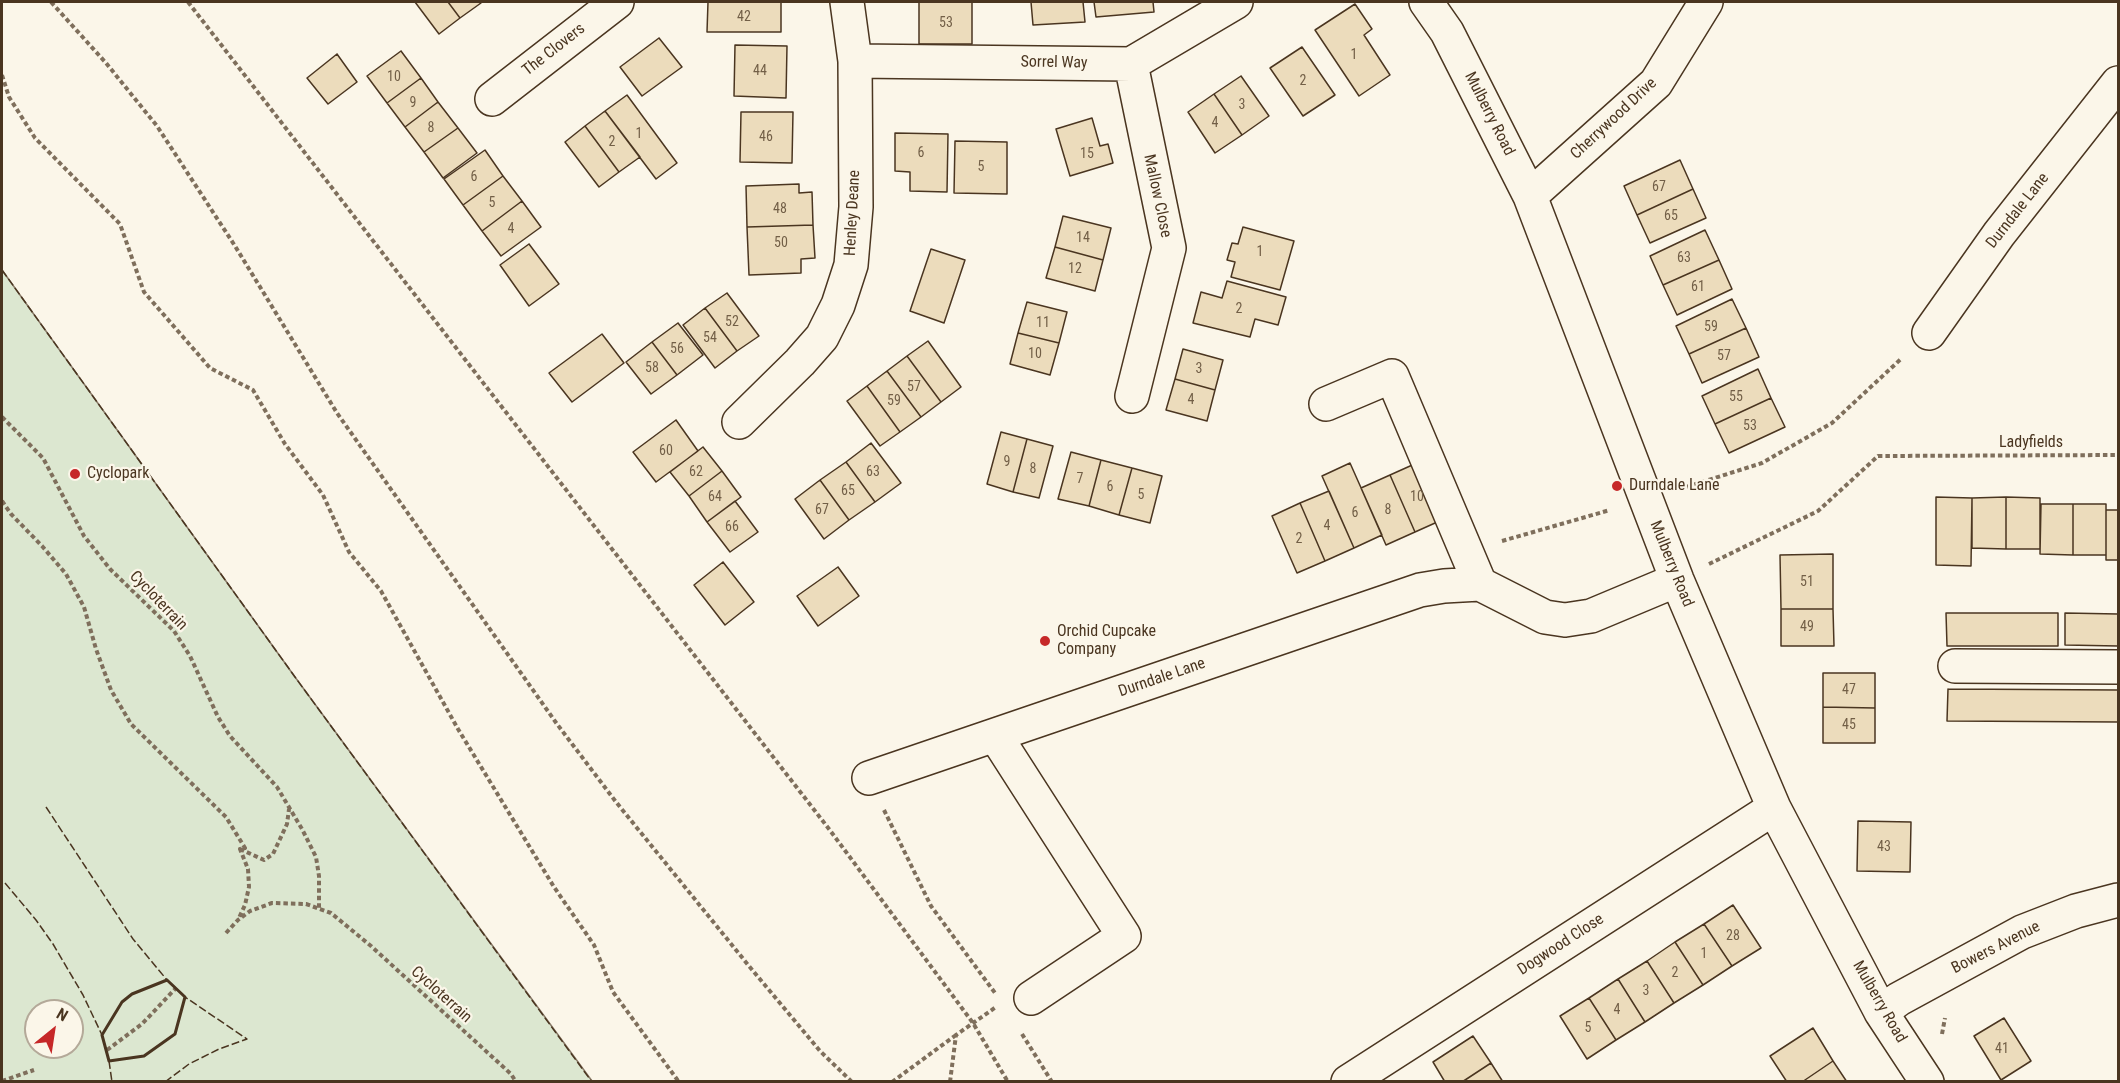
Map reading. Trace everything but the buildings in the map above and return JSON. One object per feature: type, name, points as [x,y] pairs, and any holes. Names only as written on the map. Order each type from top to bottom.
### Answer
[{"type":"street","name":"The Clovers","points":[[492,99],[617,2]]},
{"type":"street","name":"Henley Deane","points":[[739,422],[822,337],[833,315],[851,265],[855,236],[855,61],[847,2]]},
{"type":"street","points":[[1131,64],[1236,2]]},
{"type":"street","name":"Mulberry Road","points":[[1426,2],[1447,32],[1530,196],[1677,580],[1774,808],[1881,1012],[1927,1082]]},
{"type":"street","name":"Cherrywood Drive","points":[[1530,196],[1656,83],[1706,2]]},
{"type":"street","name":"Sorrel Way","points":[[855,61],[1131,64]]},
{"type":"street","name":"Mallow Close","points":[[1131,64],[1169,248],[1132,396]]},
{"type":"street","name":"Durndale Lane","points":[[1929,333],[1999,234],[2118,83]]},
{"type":"street","points":[[1326,404],[1392,376],[1480,584],[1545,617],[1565,620],[1591,616],[1677,580]]},
{"type":"street","name":"Durndale Lane","points":[[869,778],[1420,590],[1480,584]]},
{"type":"street","points":[[1955,666],[2118,667]]},
{"type":"street","points":[[995,735],[1124,936],[1031,998]]},
{"type":"street","name":"Dogwood Close","points":[[1348,1082],[1774,808]]},
{"type":"street","name":"Bowers Avenue","points":[[1881,1012],[1899,999],[2022,932],[2076,911],[2118,900]]},
{"type":"path","points":[[51,2],[106,63],[157,126],[235,246],[337,413],[557,724],[623,811],[756,975],[828,1059],[852,1082]]},
{"type":"path","points":[[188,2],[829,830],[973,1023],[1008,1082]]},
{"type":"path","points":[[2,75],[9,97],[35,138],[120,224],[144,292],[210,368],[253,390],[285,444],[323,495],[349,552],[381,591],[458,729],[554,887],[594,945],[614,992],[679,1082]]},
{"type":"path","points":[[1466,552],[1646,500],[1762,463],[1832,423],[1929,333]]},
{"type":"path","name":"Cycloterrain","points":[[2,417],[43,458],[84,536],[110,569],[174,631],[190,656],[218,717],[230,736],[277,787],[316,857],[319,876],[319,908]]},
{"type":"path","name":"Ladyfields","points":[[1677,580],[1818,511],[1878,456],[2118,455]]},
{"type":"path","name":"Cycloterrain","points":[[2,501],[11,514],[66,574],[84,607],[111,690],[131,724],[226,817],[245,848],[240,849],[248,869],[249,883],[245,905],[238,920]]},
{"type":"path","points":[[869,778],[931,906],[1002,1002],[892,1082]]},
{"type":"path","points":[[240,849],[264,860],[273,854],[287,824],[289,808]]},
{"type":"path","name":"Cycloterrain","points":[[226,933],[250,911],[272,903],[294,903],[319,908],[335,916],[371,946],[516,1082]]},
{"type":"path","points":[[107,1050],[136,1029],[176,988]]},
{"type":"path","points":[[1021,1032],[1052,1082]]},
{"type":"path","points":[[950,1082],[956,1035]]},
{"type":"path","points":[[2,1080],[34,1070]]},
{"type":"green space","name":"Cyclopark","points":[[2,270],[295,677],[592,1081],[2,1081]]},
{"type":"fence","points":[[2,270],[295,677],[592,1082]]},
{"type":"fence","points":[[46,807],[133,939],[167,980]]},
{"type":"fence","points":[[5,883],[53,944],[83,995],[102,1035]]},
{"type":"fence","points":[[165,1082],[189,1064],[219,1049],[247,1039],[185,997]]},
{"type":"fence","points":[[109,1061],[112,1082]]},
{"type":"wall","points":[[167,980],[185,997],[175,1034],[144,1056],[109,1061],[102,1035],[122,1002],[132,994],[167,980]]},
{"type":"place","name":"Cyclopark","points":[[75,474]]},
{"type":"place","name":"Durndale Lane","points":[[1617,486]]},
{"type":"place","name":"Orchid Cupcake Company","points":[[1045,641]]}]
